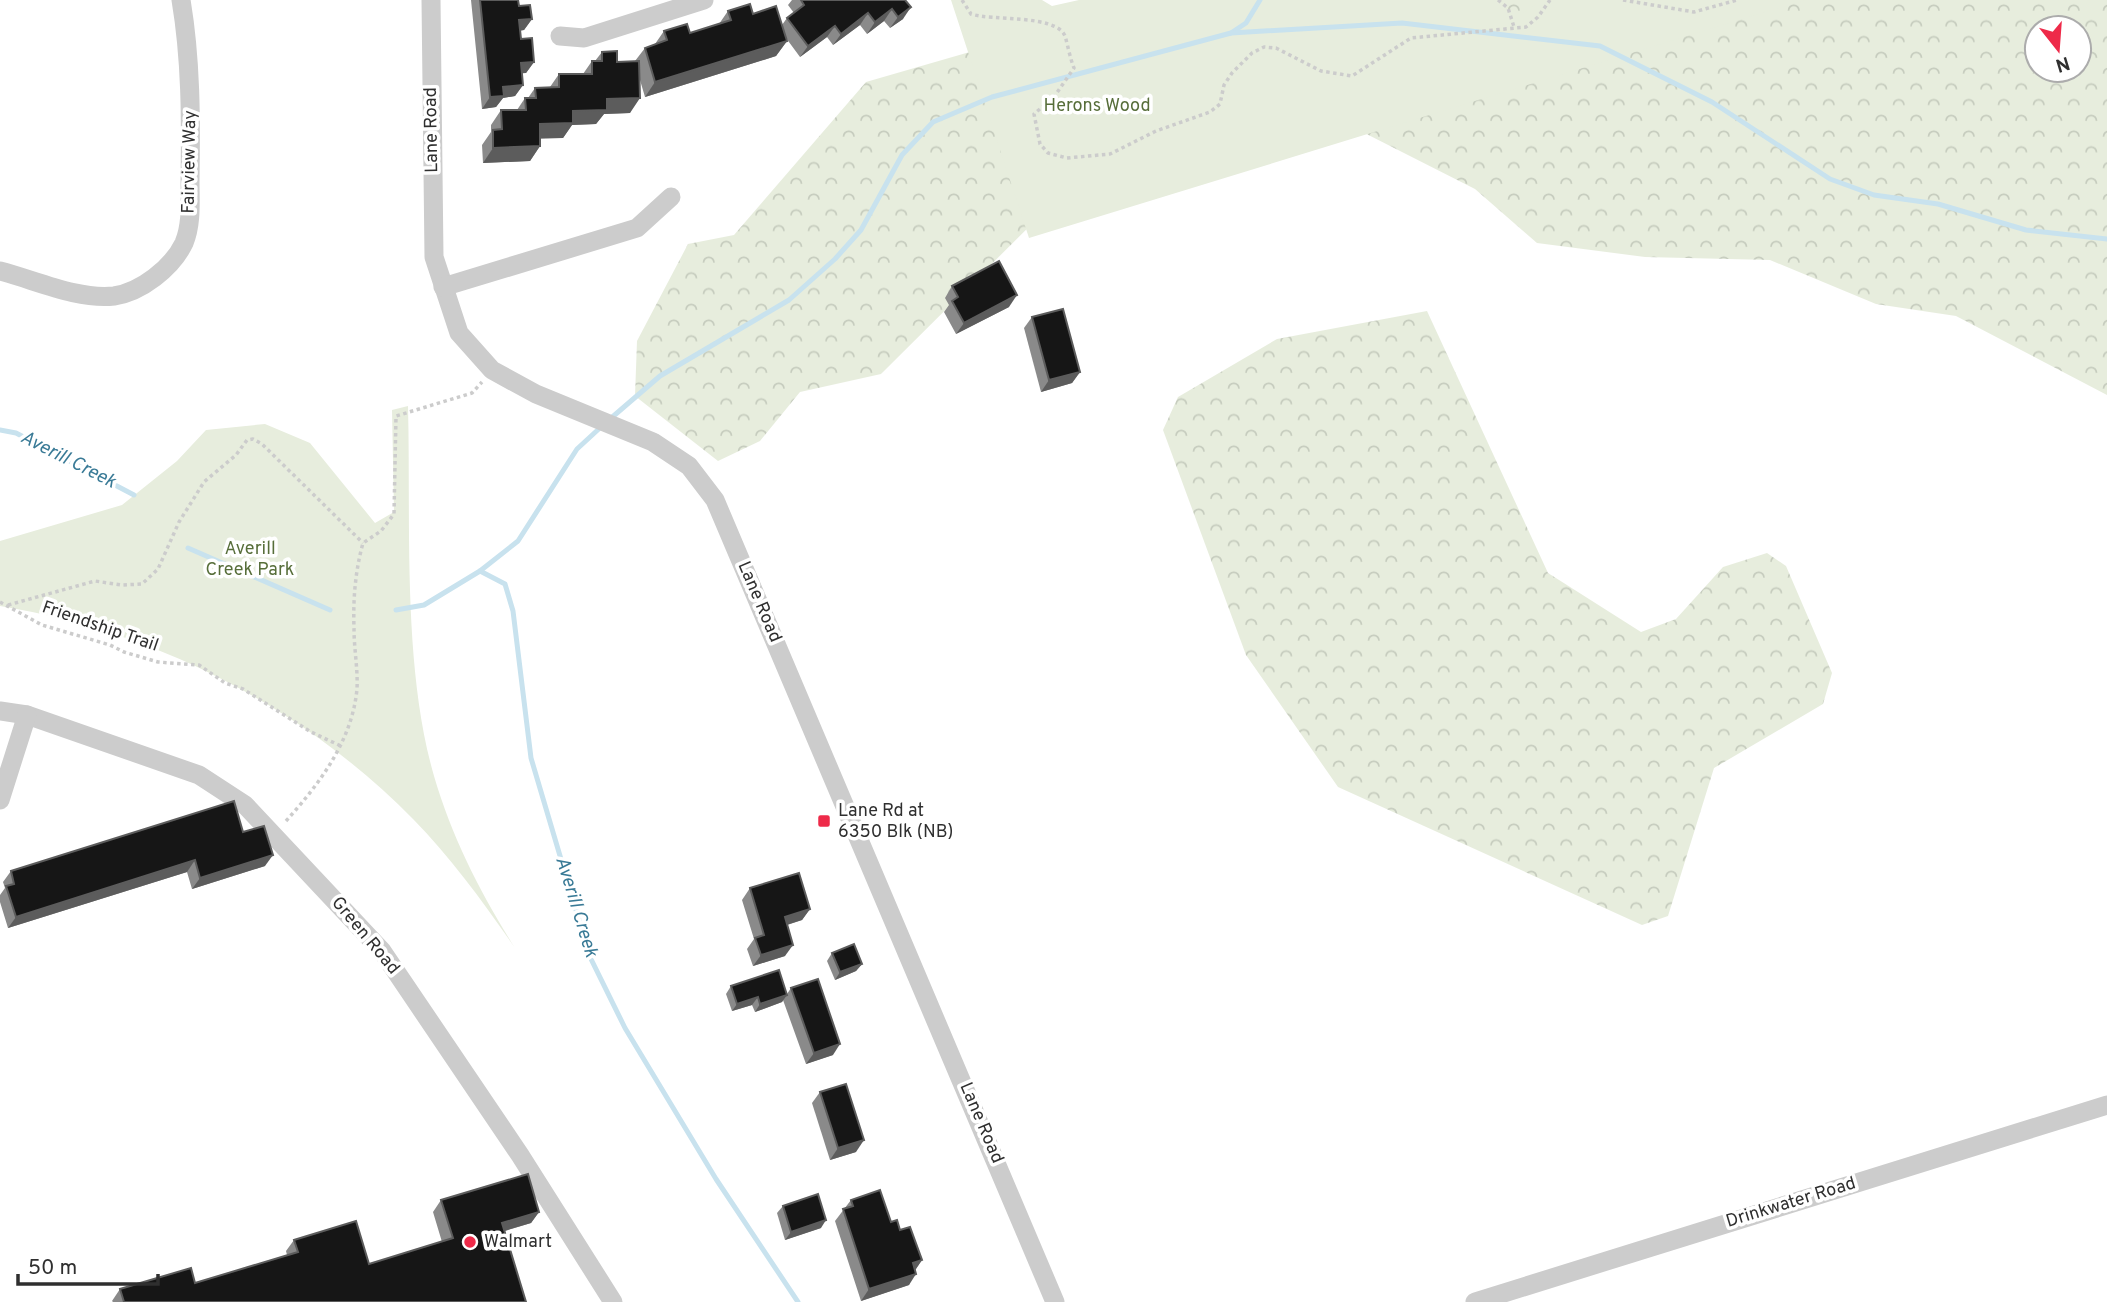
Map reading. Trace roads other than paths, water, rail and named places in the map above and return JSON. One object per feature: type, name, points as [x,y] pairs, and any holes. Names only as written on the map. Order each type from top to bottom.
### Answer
[{"type":"street","name":"Fairview Way","points":[[0,271],[95,297],[116,295],[151,280],[177,255],[189,225],[190,167],[190,93],[181,0]]},
{"type":"street","name":"Lane Road","points":[[431,0],[433,257],[458,333],[492,370],[536,394],[653,442],[689,466],[715,500],[1055,1302]]},
{"type":"street","points":[[560,36],[584,38],[678,4],[704,0]]},
{"type":"street","points":[[443,287],[637,228],[671,197]]},
{"type":"street","name":"Green Road","points":[[0,711],[27,715],[199,775],[245,805],[382,951],[520,1155],[613,1302]]},
{"type":"street","points":[[0,800],[27,715]]},
{"type":"street","name":"Drinkwater Road","points":[[1475,1302],[2107,1105]]},
{"type":"waterway","points":[[1231,33],[1246,23],[1260,0]]},
{"type":"waterway","points":[[610,419],[660,376],[789,300],[835,259],[861,230],[902,155],[933,122],[992,97],[1231,33],[1402,23],[1600,46],[1712,102],[1830,179],[1874,195],[1938,204],[2026,230],[2107,239]]},
{"type":"waterway","points":[[396,610],[424,605],[480,571],[518,541],[577,449],[602,426]]},
{"type":"waterway","name":"Averill Creek","points":[[0,430],[16,433],[134,495]]},
{"type":"waterway","name":"Averill Creek","points":[[188,548],[330,610]]},
{"type":"waterway","name":"Averill Creek","points":[[480,571],[505,584],[513,611],[531,758],[590,957],[625,1028],[716,1179],[798,1302]]},
{"type":"place","name":"Lane Rd at 6350 Blk (NB)","points":[[824,821]]},
{"type":"place","name":"Walmart","points":[[470,1242]]},
{"type":"park label","name":"Herons Wood","points":[[1097,106]]},
{"type":"park label","name":"Averill Creek Park","points":[[250,559]]}]
